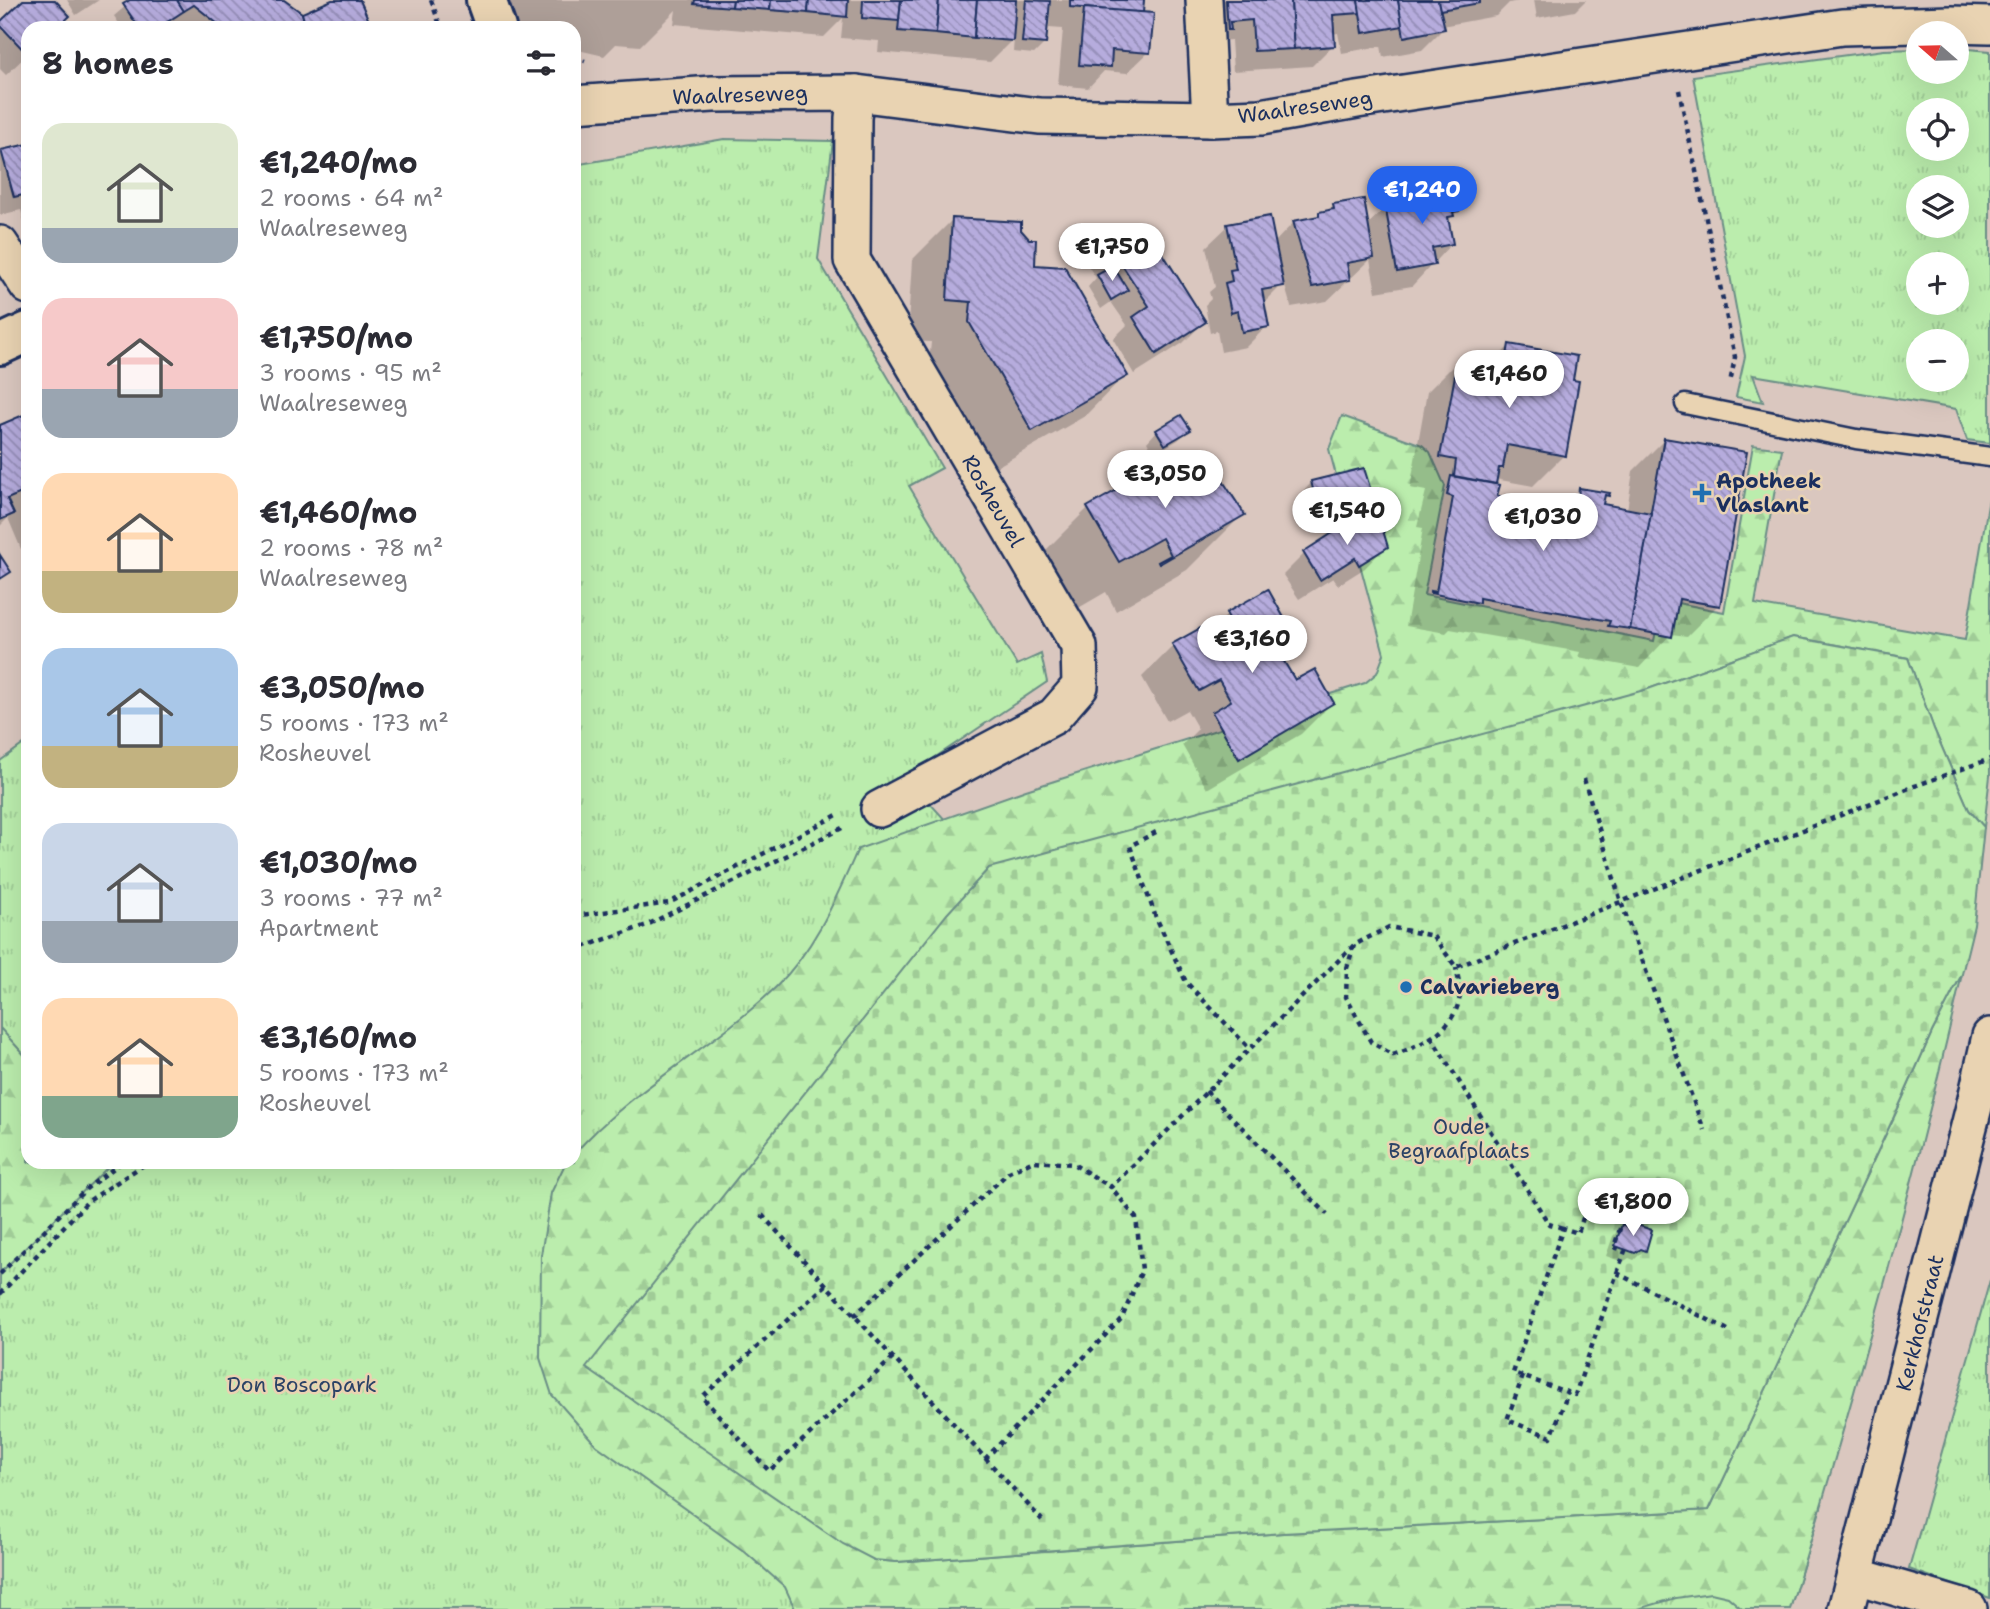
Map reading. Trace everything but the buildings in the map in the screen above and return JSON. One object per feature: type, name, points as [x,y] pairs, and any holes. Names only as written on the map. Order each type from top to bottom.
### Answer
[{"type":"street","points":[[486,0],[494,21]]},
{"type":"street","points":[[1204,0],[1210,119]]},
{"type":"street","name":"Waalreseweg","points":[[581,103],[713,94],[856,93],[1039,116],[1210,119],[1261,117],[1370,97],[1842,27],[1990,25]]},
{"type":"street","name":"Rosheuvel","points":[[856,93],[853,118],[852,260],[1079,646],[1080,673],[1080,686],[1054,716],[879,809]]},
{"type":"street","points":[[0,244],[21,276]]},
{"type":"street","points":[[0,345],[21,335]]},
{"type":"street","name":"Kerkhofstraat","points":[[1851,1593],[1983,1101],[1990,1036]]},
{"type":"street","points":[[1851,1593],[1969,1609]]},
{"type":"lane","points":[[1685,404],[1856,439],[1990,457]]},
{"type":"path","points":[[431,0],[438,21]]},
{"type":"path","points":[[1678,88],[1735,356],[1725,412]]},
{"type":"path","points":[[1456,967],[1962,767],[1990,759]]},
{"type":"path","points":[[1584,779],[1621,902],[1704,1130]]},
{"type":"path","points":[[581,948],[647,925],[879,809]]},
{"type":"path","points":[[581,915],[669,902],[842,813]]},
{"type":"path","points":[[1156,832],[1130,846],[1155,915],[1186,982],[1248,1048]]},
{"type":"path","points":[[1111,1187],[1353,945],[1389,927],[1433,936],[1456,967],[1460,993],[1452,1020],[1419,1046],[1393,1055],[1371,1042],[1346,998],[1347,968],[1353,945]]},
{"type":"path","points":[[1431,1037],[1549,1224],[1563,1228],[1578,1233],[1585,1212],[1596,1202],[1618,1208],[1623,1219],[1614,1247],[1625,1251],[1575,1395],[1513,1373],[1563,1228]]},
{"type":"path","points":[[1206,1091],[1327,1214]]},
{"type":"path","points":[[854,1316],[1009,1172],[1034,1161],[1073,1164],[1111,1187],[1136,1218],[1142,1270],[1122,1318],[985,1459]]},
{"type":"path","points":[[0,1274],[86,1189],[113,1169]]},
{"type":"path","points":[[0,1294],[88,1202],[138,1169]]},
{"type":"path","points":[[762,1215],[1042,1520]]},
{"type":"path","points":[[1617,1273],[1728,1330]]},
{"type":"path","points":[[826,1285],[702,1396],[769,1471],[893,1358]]},
{"type":"path","points":[[1523,1376],[1507,1420],[1551,1437],[1568,1393]]},
{"type":"green space","points":[[1906,49],[1906,84],[1969,84],[1969,49],[1990,51],[1990,443],[1967,440],[1956,409],[1753,375],[1763,402],[1736,397],[1745,356],[1693,76]]},
{"type":"green space","name":"Don Boscopark","points":[[724,139],[833,141],[818,259],[942,468],[909,486],[1017,665],[1041,654],[1047,682],[906,777],[989,868],[874,1560],[897,1562],[1283,1533],[1822,1504],[1790,1609],[0,1609],[0,761],[21,746],[21,1169],[581,1169],[581,164]]},
{"type":"green space","points":[[1342,416],[1422,445],[1430,452],[1445,486],[1424,595],[1654,641],[1662,600],[1724,612],[1753,445],[1782,449],[1755,604],[1965,640],[1990,493],[1990,776],[1984,827],[1969,810],[1934,729],[1908,658],[1793,637],[1648,689],[874,1560],[897,1562],[1283,1533],[1709,1510],[1932,1032],[1962,974],[1882,1293],[1790,1609],[1742,1609],[1728,1597],[1711,1593],[1676,1598],[1638,1609],[795,1609],[785,1587],[745,1552],[596,1445],[552,1395],[540,1358],[541,1255],[551,1193],[563,1169],[581,1169],[581,1147],[597,1130],[647,1088],[752,1009],[790,972],[823,922],[858,849],[1026,790],[1365,683],[1377,673],[1384,654],[1329,449]]},
{"type":"green space","name":"Oude Begraafplaats","points":[[1793,637],[1908,658],[1934,729],[1969,810],[1984,827],[1974,925],[1962,974],[1932,1032],[1709,1510],[1283,1533],[896,1562],[874,1560],[843,1544],[586,1368],[947,914],[989,868],[1648,689]]},
{"type":"green space","points":[[0,1028],[21,1051],[21,1169],[106,1169],[0,1273]]},
{"type":"green space","points":[[1990,1280],[1990,1598],[1909,1569]]},
{"type":"place","name":"Apotheek Vlaslant","points":[[1702,493]]},
{"type":"place","name":"Calvarieberg","points":[[1406,987]]}]
